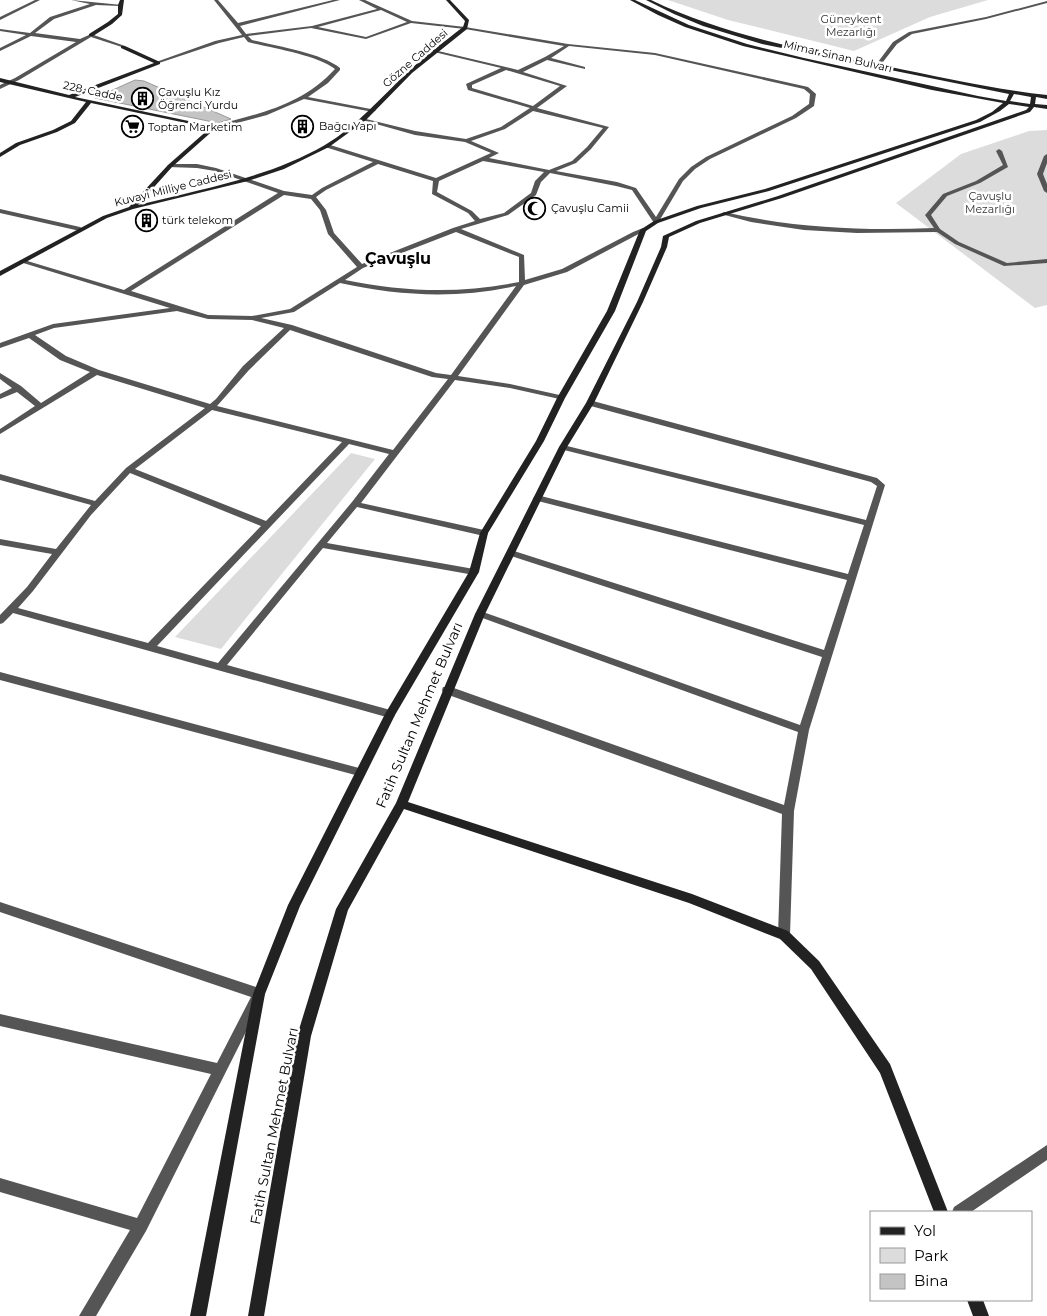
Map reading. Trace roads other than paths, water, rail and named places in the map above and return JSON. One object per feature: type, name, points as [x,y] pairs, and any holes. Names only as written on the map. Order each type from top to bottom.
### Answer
[{"type":"main road","points":[[91,35],[120,14],[121,2],[111,0]]},
{"type":"main road","name":"Gözne Caddesi","points":[[246,180],[282,168],[327,146],[364,119],[410,72],[465,28],[467,21],[448,0]]},
{"type":"main road","name":"Mimar Sinan Bulvarı","points":[[632,0],[652,12],[726,40],[977,97],[1047,107]]},
{"type":"main road","name":"Mimar Sinan Bulvarı","points":[[648,0],[700,23],[738,35],[877,66],[1012,93],[1047,97]]},
{"type":"main road","points":[[123,47],[158,64]]},
{"type":"main road","points":[[69,97],[158,64]]},
{"type":"main road","name":"228. Cadde","points":[[0,80],[69,97],[214,127]]},
{"type":"main road","points":[[198,1316],[259,994],[294,905],[359,772],[390,714],[474,572],[484,534],[540,441],[561,398],[611,311],[643,230],[656,222],[699,207],[767,190],[978,121],[998,111],[1009,102],[1012,93]]},
{"type":"main road","points":[[1032,106],[1034,96]]},
{"type":"main road","points":[[0,155],[18,144],[55,131],[73,122],[90,101]]},
{"type":"main road","name":"Fatih Sultan Mehmet Bulvarı","points":[[256,1316],[304,1036],[342,910],[401,804],[480,614],[563,447],[590,403],[640,302],[664,247],[666,236],[698,222],[780,197],[1028,111],[1032,106]]},
{"type":"main road","points":[[131,208],[170,166],[214,127]]},
{"type":"main road","name":"Kuvayi Milliye Caddesi","points":[[0,274],[105,217],[131,208],[246,180]]},
{"type":"main road","points":[[401,804],[692,899],[784,935],[815,965],[885,1068],[941,1211]]},
{"type":"main road","points":[[975,1301],[981,1316]]},
{"type":"street","points":[[0,19],[38,0]]},
{"type":"street","points":[[73,0],[95,4]]},
{"type":"street","points":[[214,127],[287,106],[305,98],[329,81],[338,69],[332,64],[306,55],[250,41],[216,0]]},
{"type":"street","points":[[237,25],[338,0]]},
{"type":"street","points":[[361,0],[411,22],[465,28],[568,45],[655,54],[806,88],[813,94],[812,105],[794,117],[708,158],[694,168],[681,180],[656,222],[634,189],[617,184],[483,159]]},
{"type":"street","points":[[0,50],[31,34],[52,18],[95,4],[121,2]]},
{"type":"street","points":[[877,66],[895,43],[911,33],[986,18],[1047,2]]},
{"type":"street","points":[[158,64],[217,42],[246,35],[311,27],[381,9]]},
{"type":"street","points":[[311,27],[366,38],[411,22]]},
{"type":"street","points":[[0,30],[80,41]]},
{"type":"street","points":[[0,86],[91,35],[123,47]]},
{"type":"street","points":[[518,72],[568,45]]},
{"type":"street","points":[[436,51],[506,68],[564,86],[502,128],[466,141]]},
{"type":"street","points":[[547,58],[583,68]]},
{"type":"street","points":[[22,261],[208,317],[252,318],[292,311],[361,268],[456,229],[506,214],[534,194],[538,181],[548,172],[574,162],[606,128],[470,89],[469,84],[506,68]]},
{"type":"street","points":[[305,98],[372,110]]},
{"type":"street","points":[[327,146],[436,180],[496,153],[466,141],[415,133],[364,119]]},
{"type":"street","points":[[999,151],[1006,166],[978,182],[946,195],[928,215],[938,230],[957,243],[1006,265],[1047,261]]},
{"type":"street","points":[[1047,156],[1040,174],[1047,191]]},
{"type":"street","points":[[313,198],[324,189],[378,161]]},
{"type":"street","points":[[170,166],[198,166],[283,193],[313,198],[323,210],[331,234],[361,268]]},
{"type":"street","points":[[436,180],[434,192],[470,212],[479,222]]},
{"type":"street","points":[[125,292],[283,193]]},
{"type":"street","points":[[0,211],[80,229]]},
{"type":"street","points":[[724,214],[754,222],[816,230],[878,233],[938,230]]},
{"type":"street","points":[[220,667],[355,504],[453,378],[522,283],[522,256],[456,229]]},
{"type":"street","points":[[340,281],[368,288],[454,293],[508,286],[559,272],[643,230]]},
{"type":"street","points":[[0,346],[53,326],[180,308]]},
{"type":"street","points":[[252,318],[289,327],[435,375],[510,386],[561,398]]},
{"type":"street","points":[[0,621],[96,504],[129,470],[219,401],[246,368],[289,327]]},
{"type":"street","points":[[30,334],[63,358],[96,372],[210,407],[394,453]]},
{"type":"street","points":[[0,432],[96,372]]},
{"type":"street","points":[[0,375],[41,407]]},
{"type":"street","points":[[0,397],[18,388]]},
{"type":"street","points":[[590,403],[874,480],[881,485],[850,578],[804,730],[788,811],[784,935]]},
{"type":"street","points":[[150,647],[347,442]]},
{"type":"street","points":[[563,447],[868,523]]},
{"type":"street","points":[[129,470],[267,525]]},
{"type":"street","points":[[0,477],[96,504]]},
{"type":"street","points":[[537,498],[850,578]]},
{"type":"street","points":[[355,504],[484,534]]},
{"type":"street","points":[[0,542],[58,552]]},
{"type":"street","points":[[321,544],[474,572]]},
{"type":"street","points":[[511,553],[827,655]]},
{"type":"street","points":[[11,609],[390,714]]},
{"type":"street","points":[[480,614],[804,730]]},
{"type":"street","points":[[0,676],[359,772]]},
{"type":"street","points":[[447,690],[788,811]]},
{"type":"street","points":[[0,907],[259,994],[140,1226],[87,1316]]},
{"type":"street","points":[[0,1020],[221,1070]]},
{"type":"street","points":[[960,1211],[1047,1152]]},
{"type":"street","points":[[0,1185],[140,1226]]},
{"type":"place","name":"Çavuşlu Kız Öğrenci Yurdu","points":[[142,98]]},
{"type":"place","name":"Bağcı Yapı","points":[[303,126]]},
{"type":"place","name":"Toptan Marketim","points":[[132,127]]},
{"type":"place","name":"Çavuşlu Camii","points":[[535,208]]},
{"type":"place","name":"türk telekom","points":[[146,220]]},
{"type":"district","name":"Çavuşlu","points":[[398,258]]},
{"type":"park label","name":"Güneykent Mezarlığı","points":[[851,25]]},
{"type":"park label","name":"Çavuşlu Mezarlığı","points":[[990,202]]}]
